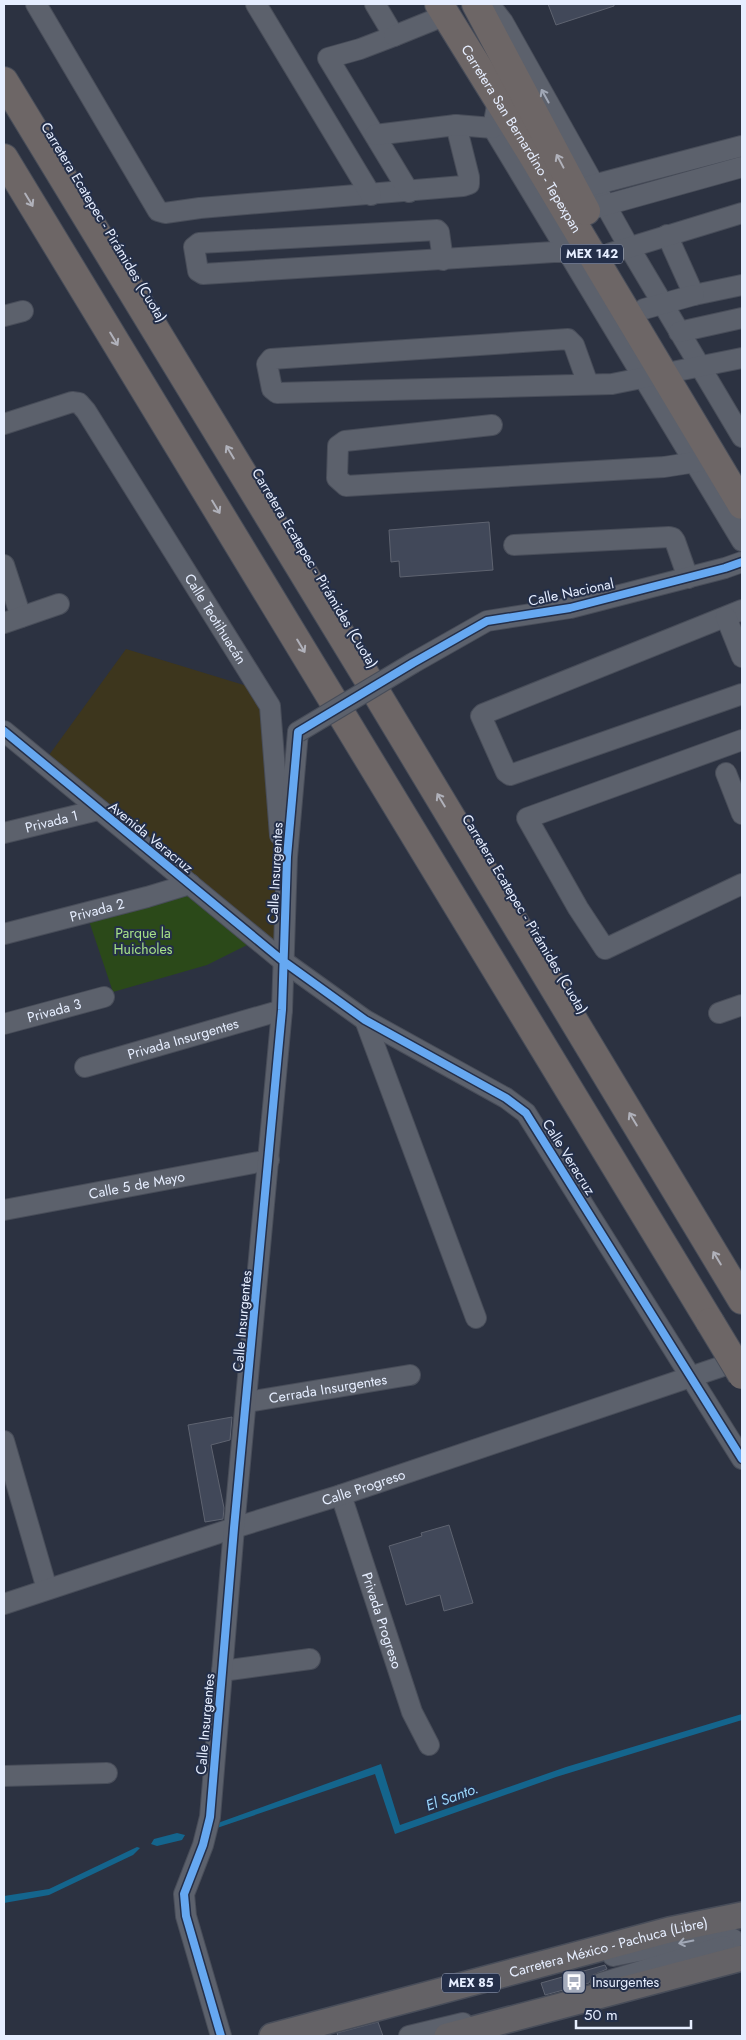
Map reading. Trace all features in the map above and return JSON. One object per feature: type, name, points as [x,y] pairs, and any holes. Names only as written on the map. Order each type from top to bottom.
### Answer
[{"type":"highway","name":"Carretera San Bernardino - Tepexpan","points":[[476,4],[653,306],[671,372],[706,461],[742,495]]},
{"type":"highway","name":"Carretera San Bernardino - Tepexpan","points":[[443,10],[671,372],[742,495]]},
{"type":"highway","name":"Carretera Ecatepec - Pirámides (Cuota)","points":[[4,81],[374,688],[742,1300]]},
{"type":"highway","points":[[4,158],[710,1322],[731,1371]]},
{"type":"main road","points":[[669,1930],[704,1914],[742,1907]]},
{"type":"main road","name":"Carretera México - Pachuca (Libre)","points":[[272,2036],[669,1930],[742,1914]]},
{"type":"main road","points":[[715,1964],[739,1945]]},
{"type":"main road","points":[[447,2036],[715,1964],[742,1967]]},
{"type":"street","points":[[36,4],[158,211],[165,213],[200,208],[463,186],[469,184],[469,177],[456,125]]},
{"type":"street","points":[[256,4],[371,195]]},
{"type":"street","points":[[375,4],[394,36]]},
{"type":"street","points":[[489,4],[503,22],[590,197]]},
{"type":"street","points":[[409,192],[328,58],[360,49],[394,36],[443,10]]},
{"type":"street","points":[[498,100],[494,128],[568,252],[671,372],[742,437]]},
{"type":"street","points":[[375,135],[456,125],[494,128]]},
{"type":"street","points":[[590,197],[742,146]]},
{"type":"street","points":[[590,197],[742,167]]},
{"type":"street","points":[[620,250],[742,214]]},
{"type":"street","points":[[443,260],[439,232],[437,230],[199,243],[194,247],[198,271],[202,274],[443,260],[568,252]]},
{"type":"street","points":[[667,235],[694,296]]},
{"type":"street","points":[[653,306],[742,285]]},
{"type":"street","points":[[653,306],[679,332]]},
{"type":"street","points":[[4,316],[23,311]]},
{"type":"street","points":[[679,332],[742,318]]},
{"type":"street","points":[[671,372],[679,332]]},
{"type":"street","points":[[588,384],[574,345],[568,339],[271,359],[266,364],[272,389],[277,393],[612,384],[742,358]]},
{"type":"street","name":"Calle Teotihuacán","points":[[4,424],[72,402],[79,403],[91,419],[270,706],[279,834],[287,857]]},
{"type":"street","points":[[492,425],[345,441],[338,446],[337,478],[346,486],[664,467],[706,461],[742,541]]},
{"type":"street","points":[[514,545],[669,537],[675,541],[688,578]]},
{"type":"street","name":"Calle Nacional","points":[[413,663],[487,621],[570,608],[688,578],[742,562]]},
{"type":"street","points":[[4,565],[13,620],[59,604]]},
{"type":"street","points":[[742,657],[734,613],[481,716],[506,772],[510,775],[742,694]]},
{"type":"street","name":"Calle Insurgentes","points":[[221,2036],[186,1916],[184,1894],[203,1845],[210,1817],[234,1528],[282,1010],[287,857],[298,732],[413,663]]},
{"type":"street","name":"Avenida Veracruz","points":[[4,731],[283,961]]},
{"type":"street","points":[[742,740],[527,818],[578,908],[605,949],[742,884]]},
{"type":"street","points":[[726,773],[742,814]]},
{"type":"street","name":"Privada 1","points":[[4,834],[98,810]]},
{"type":"street","name":"Privada 2","points":[[4,934],[190,884]]},
{"type":"street","name":"Calle Veracruz","points":[[283,961],[365,1020],[506,1098],[526,1113],[742,1459]]},
{"type":"street","name":"Privada 3","points":[[4,1024],[104,997]]},
{"type":"street","points":[[719,1014],[742,1005]]},
{"type":"street","name":"Privada Insurgentes","points":[[85,1067],[282,1010]]},
{"type":"street","points":[[365,1020],[476,1318]]},
{"type":"street","name":"Calle 5 de Mayo","points":[[4,1210],[269,1160]]},
{"type":"street","name":"Calle Progreso","points":[[4,1604],[234,1528],[341,1495],[691,1378],[731,1371]]},
{"type":"street","name":"Cerrada Insurgentes","points":[[247,1402],[410,1375]]},
{"type":"street","points":[[4,1441],[47,1589]]},
{"type":"street","name":"Privada Progreso","points":[[341,1495],[412,1712],[429,1745]]},
{"type":"street","points":[[222,1671],[310,1659]]},
{"type":"street","points":[[4,1776],[104,1772],[107,1774]]},
{"type":"street","points":[[314,2036],[603,1958],[722,1935],[739,1945]]},
{"type":"street","points":[[409,2036],[524,2007],[727,1945],[739,1945]]},
{"type":"green space","name":"Parque la Huicholes","points":[[191,887],[255,941],[207,965],[113,992],[86,912]]},
{"type":"sand","points":[[126,649],[260,690],[268,703],[283,899],[278,956],[44,762]]},
{"type":"water","points":[[742,1714],[742,1720],[556,1777],[395,1834],[375,1774],[217,1828],[215,1824],[381,1764],[400,1825],[566,1767]]},
{"type":"water","points":[[177,1833],[185,1835],[182,1840],[157,1846],[151,1844],[154,1839]]},
{"type":"water","points":[[137,1847],[140,1848],[133,1855],[49,1895],[4,1903],[4,1896],[49,1889]]},
{"type":"building","points":[[548,4],[614,4],[614,6],[556,25]]},
{"type":"building","points":[[489,522],[493,570],[400,577],[399,561],[391,562],[389,530]]},
{"type":"building","points":[[232,1417],[230,1440],[211,1445],[224,1508],[223,1519],[205,1522],[188,1425]]},
{"type":"building","points":[[449,1525],[473,1603],[444,1611],[440,1595],[406,1605],[389,1546],[422,1536],[421,1533]]},
{"type":"building","points":[[605,1965],[607,1969],[593,1975],[589,1983],[545,1995],[541,1983]]},
{"type":"building","points":[[378,2022],[383,2036],[338,2036],[337,2033]]},
{"type":"cycle path","points":[[221,2036],[186,1916],[184,1894],[203,1845],[210,1817],[234,1528],[282,1010],[287,857],[298,732],[487,621],[570,608],[742,562]]},
{"type":"cycle path","points":[[4,731],[283,961],[365,1020],[506,1098],[526,1113],[742,1459]]},
{"type":"place","name":"Insurgentes","points":[[574,1982]]},
{"type":"water label","name":"El Santo.","points":[[452,1797]]}]
